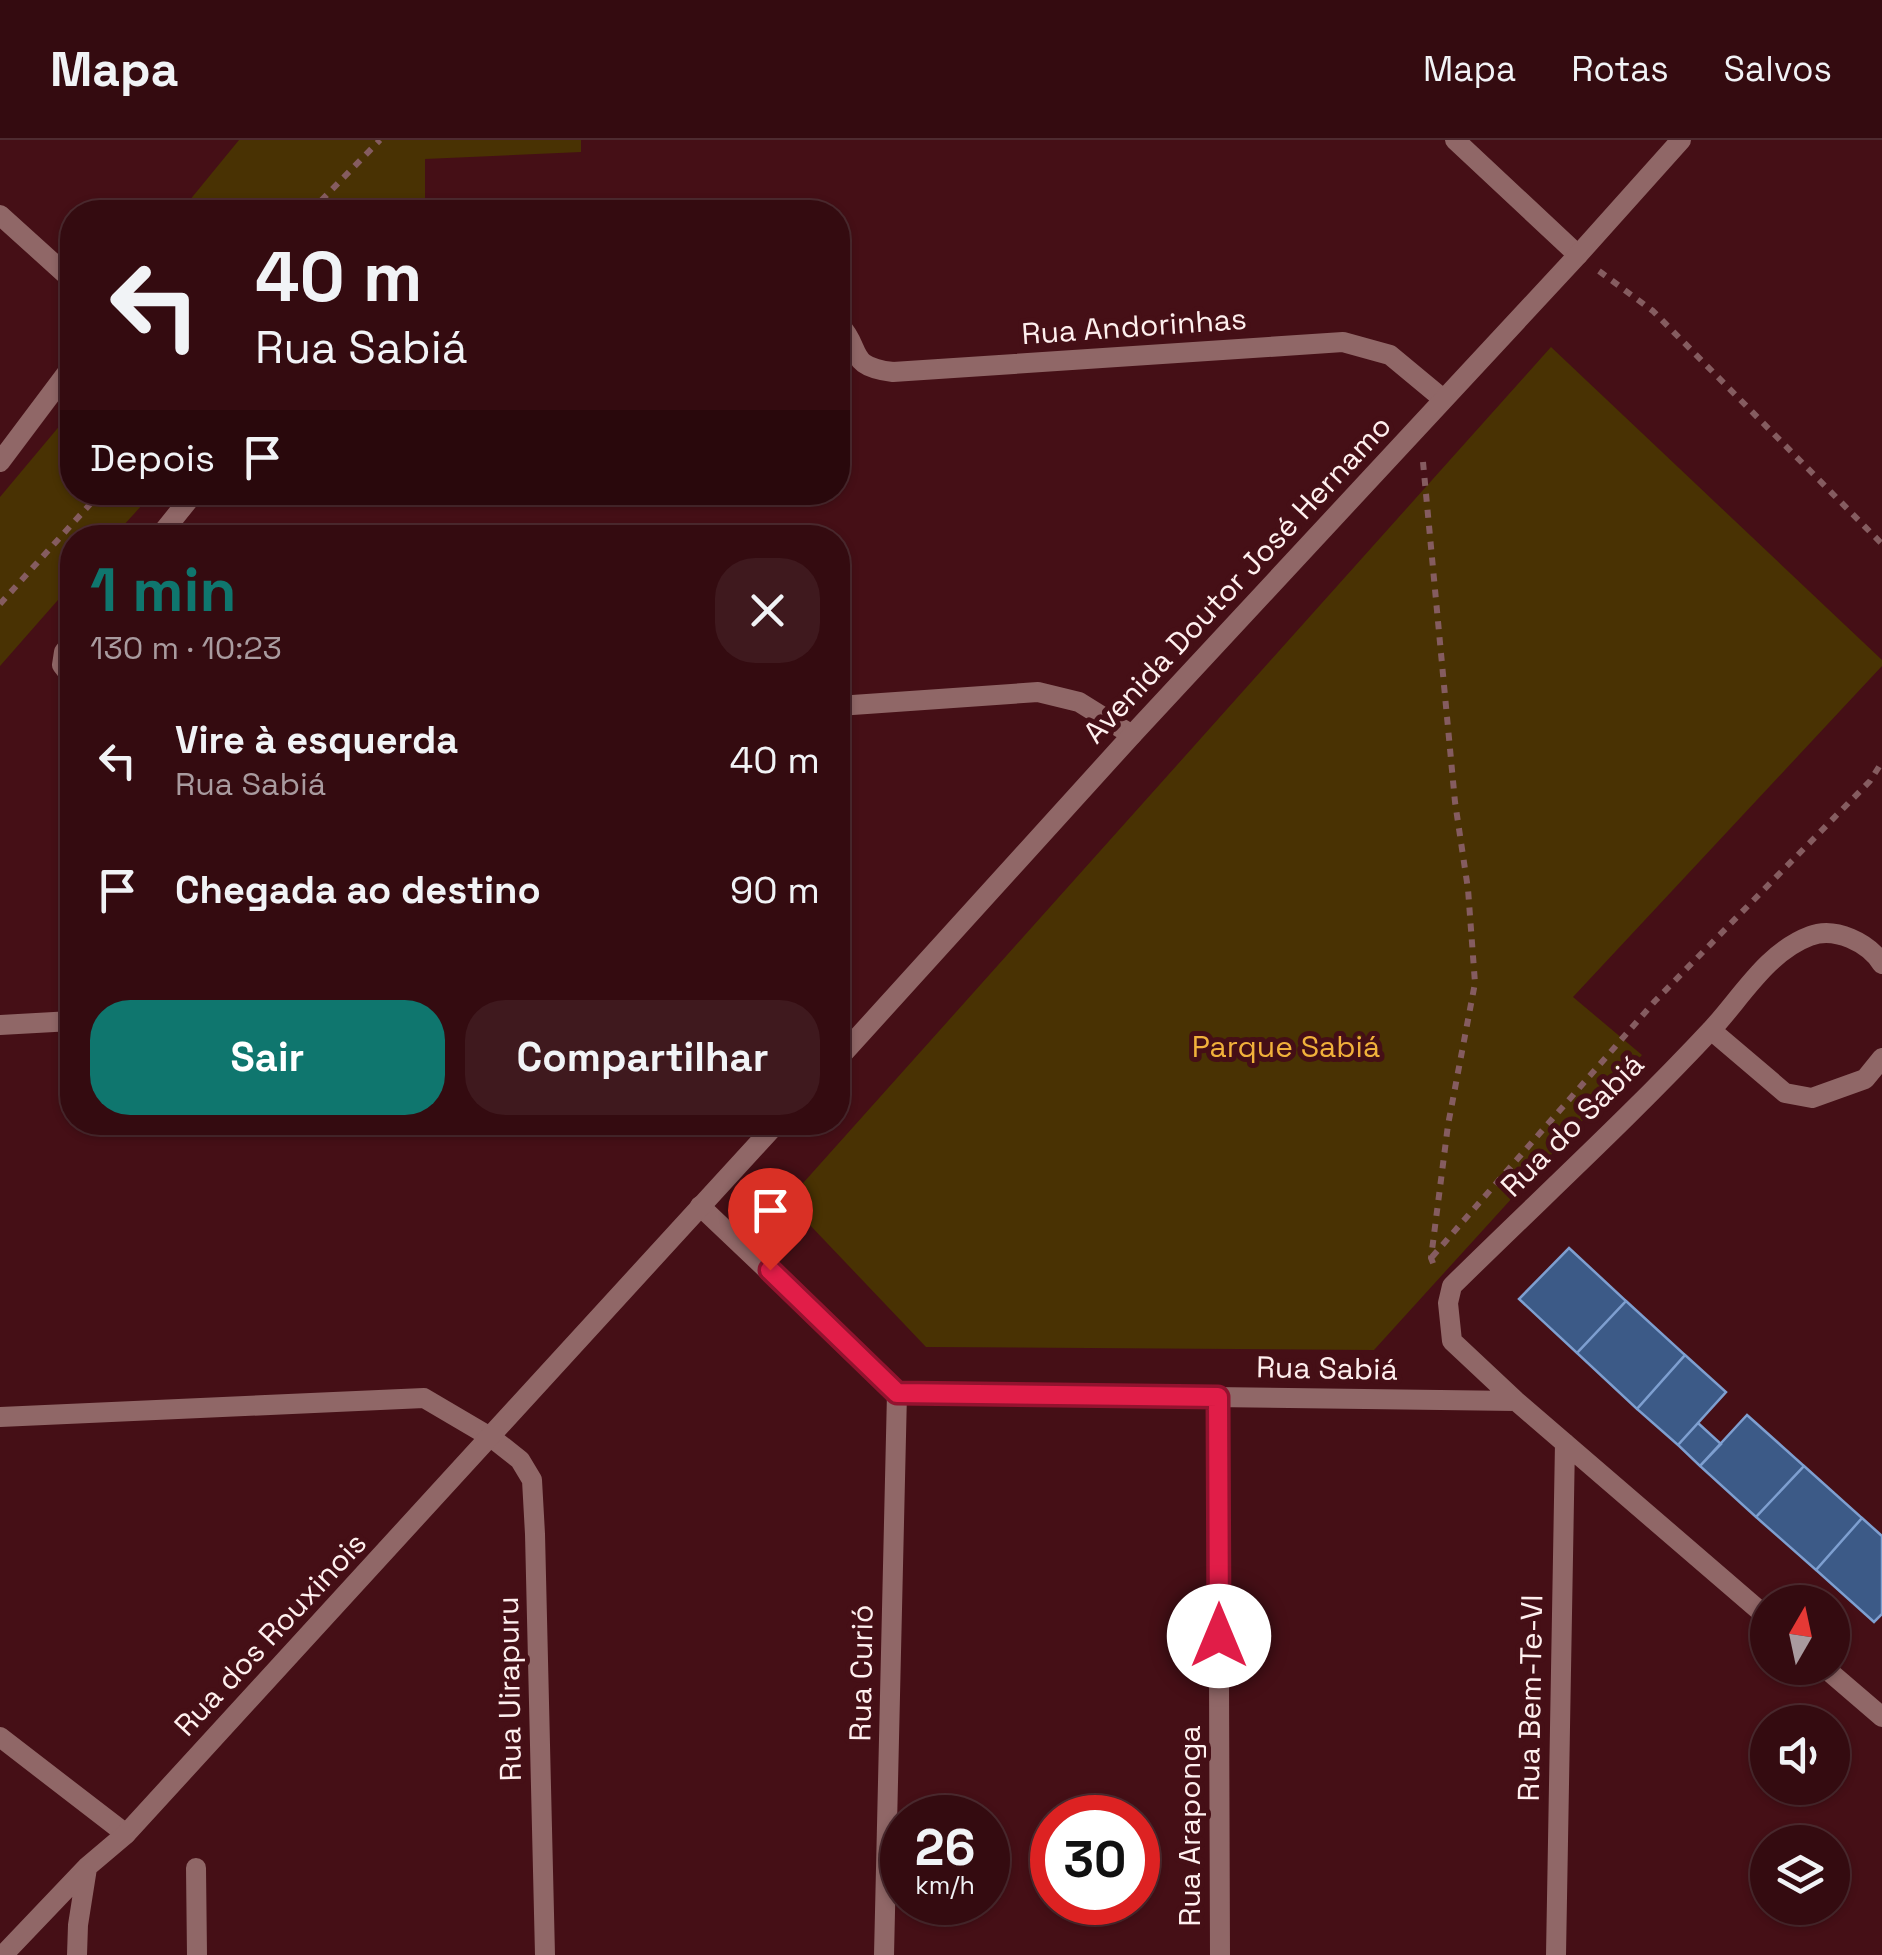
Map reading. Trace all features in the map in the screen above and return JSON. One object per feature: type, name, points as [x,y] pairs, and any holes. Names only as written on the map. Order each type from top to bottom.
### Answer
[{"type":"street","points":[[1455,140],[1578,255]]},
{"type":"street","name":"Avenida Doutor José Hernamo","points":[[850,1046],[1680,140]]},
{"type":"street","points":[[0,215],[60,269]]},
{"type":"street","name":"Rua Andorinhas","points":[[850,345],[860,363],[893,372],[1343,342],[1390,355],[1443,399]]},
{"type":"street","points":[[0,462],[60,382]]},
{"type":"street","points":[[168,525],[185,505]]},
{"type":"street","points":[[850,705],[1038,692],[1079,702],[1132,735]]},
{"type":"street","name":"Rua do Sabiá","points":[[1448,1303],[1452,1286],[1712,1030],[1770,962],[1812,935],[1849,936],[1876,954],[1882,964]]},
{"type":"street","points":[[0,1025],[60,1022]]},
{"type":"street","points":[[1712,1030],[1784,1092],[1812,1098],[1865,1079],[1882,1058]]},
{"type":"street","points":[[492,1438],[766,1135]]},
{"type":"street","points":[[700,1206],[897,1393]]},
{"type":"street","points":[[1448,1303],[1452,1341],[1750,1603]]},
{"type":"street","name":"Rua Sabiá","points":[[897,1393],[1516,1401]]},
{"type":"street","name":"Rua Curió","points":[[884,1955],[897,1393]]},
{"type":"street","name":"Rua Araponga","points":[[1218,1397],[1220,1955]]},
{"type":"street","name":"Rua Uirapuru","points":[[0,1417],[424,1398],[492,1438],[520,1460],[532,1480],[545,1955]]},
{"type":"street","name":"Rua dos Rouxinois","points":[[3,1955],[88,1867],[126,1834],[492,1438]]},
{"type":"street","name":"Rua Bem-Te-VI","points":[[1556,1955],[1564,1443]]},
{"type":"street","points":[[1845,1685],[1882,1716]]},
{"type":"street","points":[[0,1737],[126,1834]]},
{"type":"street","points":[[77,1955],[88,1867]]},
{"type":"street","points":[[196,1868],[197,1955]]},
{"type":"path","points":[[322,200],[380,140]]},
{"type":"path","points":[[1578,255],[1652,311],[1882,544]]},
{"type":"path","points":[[1418,426],[1434,550],[1475,982],[1448,1125],[1431,1258],[1448,1303]]},
{"type":"path","points":[[72,525],[90,505]]},
{"type":"path","points":[[0,604],[60,538]]},
{"type":"path","points":[[1431,1258],[1655,1002],[1870,781],[1882,762]]},
{"type":"green space","points":[[239,140],[581,140],[581,152],[425,159],[425,200],[190,200]]},
{"type":"green space","name":"Parque Sabiá","points":[[1551,347],[1882,660],[1882,666],[1573,997],[1642,1055],[1374,1350],[926,1347],[787,1201]]},
{"type":"green space","points":[[60,425],[60,505],[142,505],[124,525],[60,525],[60,598],[0,666],[0,497]]},
{"type":"building","points":[[1569,1248],[1626,1301],[1577,1353],[1519,1299]]},
{"type":"building","points":[[1626,1301],[1685,1355],[1637,1409],[1577,1353]]},
{"type":"building","points":[[1685,1355],[1726,1392],[1678,1445],[1637,1409]]},
{"type":"building","points":[[1747,1415],[1804,1466],[1756,1517],[1700,1466]]},
{"type":"building","points":[[1698,1423],[1721,1444],[1700,1466],[1678,1445]]},
{"type":"building","points":[[1804,1466],[1862,1518],[1816,1570],[1756,1517]]},
{"type":"building","points":[[1862,1518],[1882,1536],[1882,1614],[1874,1622],[1850,1600],[1850,1585],[1833,1585],[1816,1570]]},
{"type":"route","points":[[770,1270],[897,1393],[1218,1397],[1219,1636]]}]
